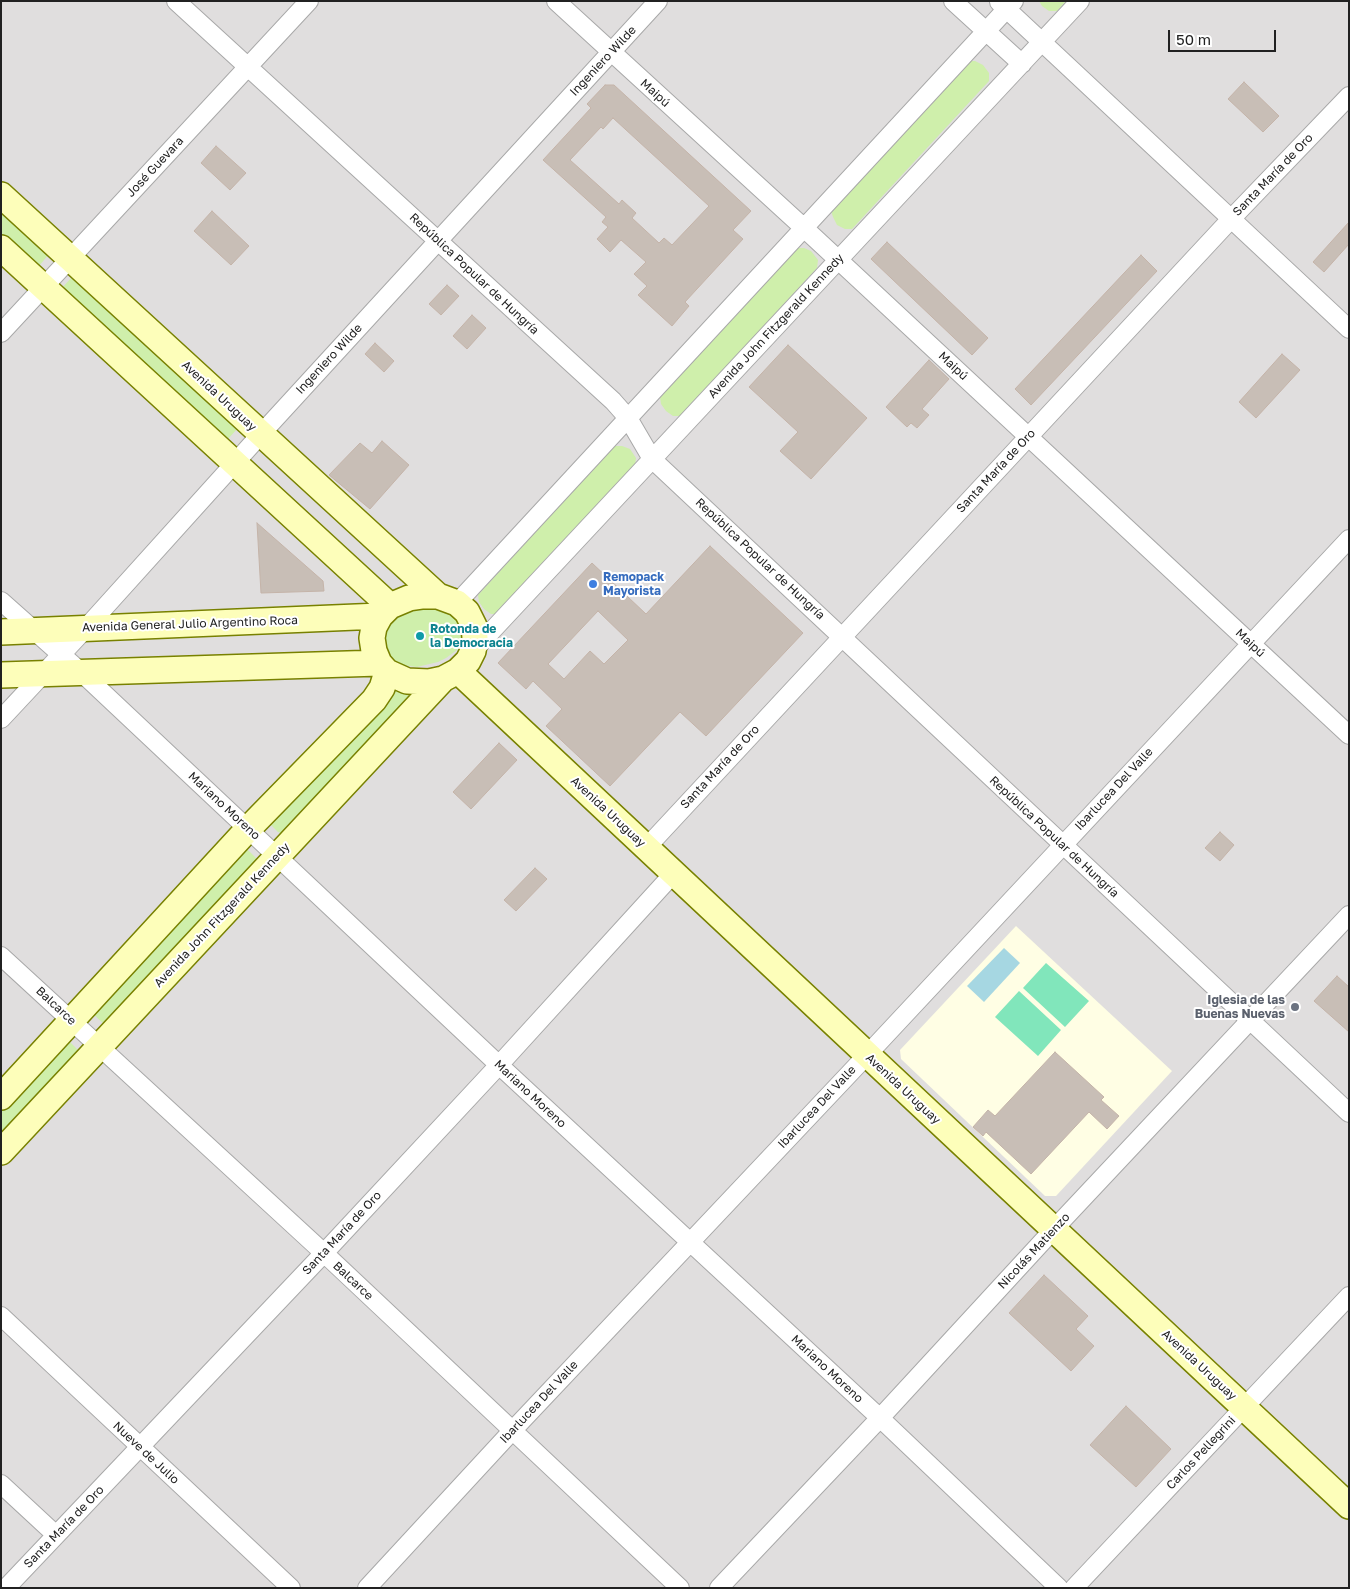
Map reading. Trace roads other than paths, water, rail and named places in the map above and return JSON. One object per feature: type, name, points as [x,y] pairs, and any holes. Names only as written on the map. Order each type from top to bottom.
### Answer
[{"type":"street","name":"República Popular de Hungría","points":[[176,1],[613,401],[628,418],[652,459],[1349,1113]]},
{"type":"street","name":"José Guevara","points":[[1,333],[308,1]]},
{"type":"street","name":"Maipú","points":[[556,1],[839,260],[1349,734]]},
{"type":"street","name":"Ingeniero Wilde","points":[[1,719],[658,1]]},
{"type":"street","points":[[954,1],[1022,64]]},
{"type":"street","name":"Avenida John Fitzgerald Kennedy","points":[[473,651],[1080,1]]},
{"type":"street","points":[[447,599],[628,418],[986,31],[1006,4],[1042,43],[1349,329]]},
{"type":"street","name":"Santa María de Oro","points":[[646,848],[1231,219],[1349,96]]},
{"type":"street","name":"Avenida Uruguay","points":[[1,195],[261,434],[447,599]]},
{"type":"street","points":[[1,248],[234,463],[385,611]]},
{"type":"street","name":"Ibarlucea Del Valle","points":[[367,1588],[1349,539]]},
{"type":"street","points":[[423,596],[447,599],[466,612],[474,626],[473,651],[468,661],[451,675],[429,682],[407,681],[383,667],[374,651],[372,638],[374,627],[385,611],[409,598],[423,596]]},
{"type":"street","name":"Mariano Moreno","points":[[1,601],[82,673],[499,1065],[880,1418],[1059,1588]]},
{"type":"street","name":"Avenida General Julio Argentino Roca","points":[[1,632],[385,611]]},
{"type":"street","points":[[1,675],[383,667]]},
{"type":"street","points":[[1,1097],[248,829],[374,700],[382,688],[383,667]]},
{"type":"street","name":"Avenida John Fitzgerald Kennedy","points":[[1,1152],[278,856],[451,675]]},
{"type":"street","name":"Avenida Uruguay","points":[[451,675],[646,848],[1349,1506]]},
{"type":"street","name":"Santa María de Oro","points":[[6,1588],[324,1253],[673,874]]},
{"type":"street","name":"Nicolás Matienzo","points":[[719,1588],[880,1418],[1349,914]]},
{"type":"street","name":"Balcarce","points":[[1,956],[324,1253],[680,1588]]},
{"type":"street","name":"Carlos Pellegrini","points":[[1074,1588],[1349,1296]]},
{"type":"street","name":"Nueve de Julio","points":[[1,1316],[291,1588]]},
{"type":"street","points":[[1,1484],[56,1535]]},
{"type":"water","points":[[1004,948],[1020,963],[984,1002],[967,986]]},
{"type":"place","name":"Remopack Mayorista","points":[[593,584]]},
{"type":"place","name":"Rotonda de la Democracia","points":[[420,636]]},
{"type":"place","name":"Iglesia de las Buenas Nuevas","points":[[1295,1007]]}]
